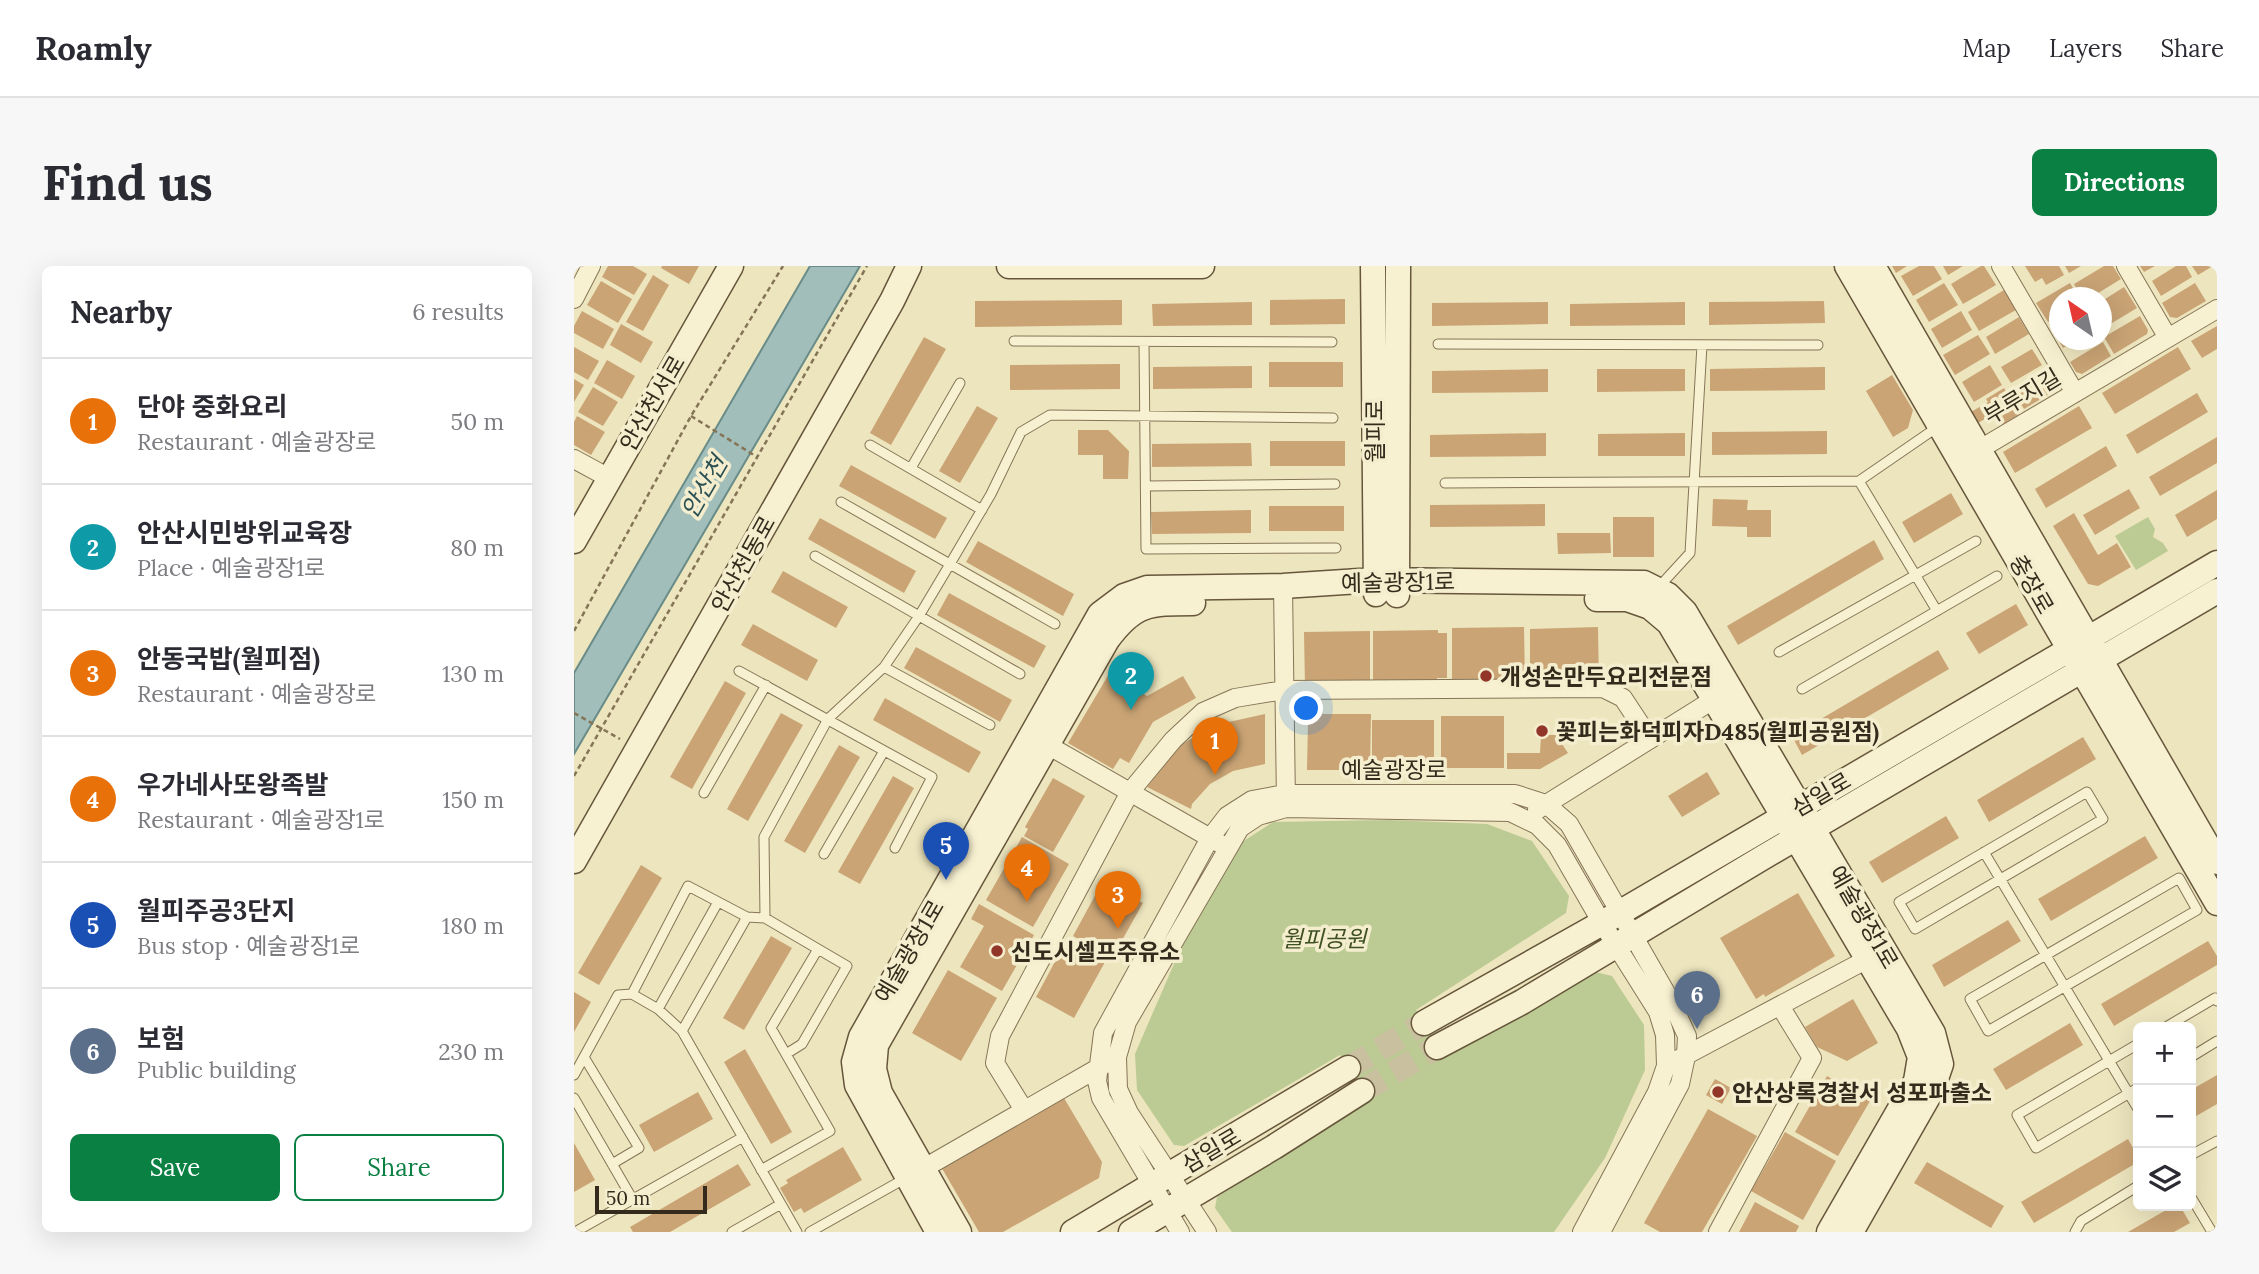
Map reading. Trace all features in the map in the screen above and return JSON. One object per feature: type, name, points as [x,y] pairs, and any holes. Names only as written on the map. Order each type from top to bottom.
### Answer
[{"type":"street","points":[[574,299],[591,266]]},
{"type":"street","name":"안산천서로","points":[[574,541],[731,266]]},
{"type":"street","name":"안산천동로","points":[[574,861],[892,301],[909,266]]},
{"type":"street","points":[[1009,266],[1202,266]]},
{"type":"street","name":"월피로","points":[[1373,266],[1386,588]]},
{"type":"street","name":"월피로","points":[[1386,588],[1398,266]]},
{"type":"street","name":"충장로","points":[[1847,266],[1940,425],[1971,455]]},
{"type":"street","name":"충장로","points":[[1873,266],[1971,455],[2085,654],[2217,902]]},
{"type":"street","points":[[2001,266],[2075,393]]},
{"type":"street","points":[[2126,266],[2168,338]]},
{"type":"street","name":"부루지길","points":[[1971,455],[2217,309]]},
{"type":"street","points":[[574,459],[609,478]]},
{"type":"street","name":"삼일로","points":[[1437,1047],[1522,1002],[1804,834],[2085,654],[2217,563]]},
{"type":"street","name":"예술광장1로","points":[[938,1232],[880,1093],[874,1069],[876,1045],[1039,741],[1122,620],[1141,607],[1283,594],[1386,588],[1644,583],[1668,595],[1685,612],[1722,694]]},
{"type":"street","name":"예술광장1로","points":[[1386,588],[1627,599],[1650,607],[1669,622],[1722,694],[1876,955],[1933,1033],[1941,1064],[1932,1090],[1851,1232]]},
{"type":"street","name":"삼일로","points":[[1424,1023],[1611,918],[1792,811],[2085,654],[2217,591]]},
{"type":"street","points":[[1283,594],[1286,801]]},
{"type":"street","name":"충장로","points":[[2085,654],[2217,862]]},
{"type":"street","points":[[1024,1110],[995,1063],[1000,1036],[1130,792],[1173,740],[1203,712],[1235,698],[1284,690],[1603,688],[1623,698],[1650,739]]},
{"type":"street","points":[[1523,819],[1722,694]]},
{"type":"street","points":[[1039,741],[1228,848]]},
{"type":"street","name":"예술광장로","points":[[1160,1181],[1118,1089],[1117,1057],[1127,1022],[1228,848],[1240,828],[1258,816],[1286,801],[1515,793],[1546,804],[1569,824],[1611,918]]},
{"type":"street","name":"예술광장로","points":[[1207,1232],[1176,1205],[1101,1098],[1097,1081],[1103,1033],[1210,838],[1227,816],[1252,800],[1510,812],[1537,825],[1558,845],[1678,1015],[1687,1037],[1681,1084],[1601,1232]]},
{"type":"street","name":"예술광장로","points":[[1581,1232],[1657,1092],[1666,1066],[1665,1035],[1658,1012],[1626,941]]},
{"type":"street","points":[[1666,1066],[1876,955]]},
{"type":"street","name":"예술광장1로","points":[[1829,1232],[1916,1081],[1920,1057],[1876,955]]},
{"type":"street","points":[[1718,1232],[1812,1058],[1780,1006]]},
{"type":"street","points":[[915,1173],[1117,1057]]},
{"type":"street","name":"삼일로","points":[[1073,1232],[1348,1068]]},
{"type":"street","name":"삼일로","points":[[1131,1232],[1362,1091]]},
{"type":"street","name":"예술광장1로","points":[[915,1173],[959,1232]]},
{"type":"street","name":"예술광장로","points":[[1176,1205],[1180,1232]]},
{"type":"lane","points":[[1014,341],[1332,342]]},
{"type":"lane","points":[[1144,342],[1146,549],[1336,548]]},
{"type":"lane","points":[[1438,344],[1818,345]]},
{"type":"lane","points":[[1657,589],[1690,553],[1702,345]]},
{"type":"lane","points":[[911,468],[960,383]]},
{"type":"lane","points":[[765,918],[764,837],[828,719],[884,667],[919,616],[982,510],[1021,432],[1050,415],[1334,418]]},
{"type":"lane","points":[[1446,484],[1859,481],[1940,425]]},
{"type":"lane","points":[[870,445],[982,510]]},
{"type":"lane","points":[[1859,481],[1937,611]]},
{"type":"lane","points":[[1146,486],[1335,484]]},
{"type":"lane","points":[[841,502],[1055,624]]},
{"type":"lane","points":[[1779,652],[1976,541]]},
{"type":"lane","points":[[815,556],[1020,674]]},
{"type":"lane","points":[[1802,689],[1997,576]]},
{"type":"lane","points":[[884,667],[990,725]]},
{"type":"lane","points":[[739,670],[932,777],[895,848]]},
{"type":"lane","points":[[704,793],[766,685]]},
{"type":"lane","points":[[824,854],[884,751]]},
{"type":"lane","points":[[2087,792],[2103,819],[2001,879],[1915,929],[1899,902],[2087,792]]},
{"type":"lane","points":[[1984,852],[2133,1101]]},
{"type":"lane","points":[[2179,878],[2197,910],[1988,1031],[1970,999],[2045,954],[2179,878]]},
{"type":"lane","points":[[632,993],[688,886],[747,917],[765,918],[847,965],[802,1044],[786,1054]]},
{"type":"lane","points":[[658,1009],[718,902]]},
{"type":"lane","points":[[682,1031],[747,917]]},
{"type":"lane","points":[[761,1170],[830,1131],[771,1028],[818,949]]},
{"type":"lane","points":[[574,1075],[618,995],[632,993],[658,1009],[682,1031],[797,1232]]},
{"type":"lane","points":[[2174,1022],[2215,998],[2217,1001]]},
{"type":"lane","points":[[2196,1054],[2217,1041]]},
{"type":"lane","points":[[2133,1047],[2017,1115],[2036,1147],[2133,1091]]},
{"type":"lane","points":[[584,1057],[639,1148],[612,1164]]},
{"type":"lane","points":[[574,1098],[633,1200]]},
{"type":"lane","points":[[575,1232],[743,1137]]},
{"type":"lane","points":[[2196,1152],[2217,1141]]},
{"type":"lane","points":[[810,1232],[915,1173]]},
{"type":"lane","points":[[2075,1232],[2081,1221],[2133,1189]]},
{"type":"lane","points":[[732,1232],[781,1204]]},
{"type":"lane","points":[[2196,1207],[2208,1231]]},
{"type":"path","points":[[574,631],[691,416],[783,266]]},
{"type":"path","points":[[574,776],[867,266]]},
{"type":"path","points":[[691,416],[757,457]]},
{"type":"path","points":[[574,713],[639,749]]},
{"type":"green space","points":[[2148,517],[2155,529],[2153,537],[2163,543],[2168,551],[2136,570],[2115,536]]},
{"type":"green space","name":"월피공원","points":[[1389,820],[1487,824],[1532,841],[1569,896],[1566,913],[1416,1010],[1444,1057],[1591,971],[1612,976],[1644,1025],[1645,1070],[1605,1158],[1554,1232],[1232,1232],[1215,1208],[1217,1197],[1367,1101],[1340,1055],[1184,1146],[1174,1145],[1137,1090],[1135,1054],[1180,950],[1242,842],[1273,822]]},
{"type":"water","name":"안산천","points":[[810,266],[860,266],[574,754],[574,673]]},
{"type":"building","points":[[608,266],[633,266],[647,274],[634,295],[602,277]]},
{"type":"building","points":[[699,266],[689,284],[661,268]]},
{"type":"building","points":[[1892,266],[1907,266],[1896,273]]},
{"type":"building","points":[[1919,266],[1934,266],[1942,279],[1913,296],[1901,276]]},
{"type":"building","points":[[1943,266],[1963,266],[1948,275]]},
{"type":"building","points":[[1984,266],[1996,285],[1963,304],[1951,284]]},
{"type":"building","points":[[2025,266],[2059,266],[2064,275],[2046,285],[2042,278],[2035,282]]},
{"type":"building","points":[[2065,266],[2081,266],[2069,273]]},
{"type":"building","points":[[2104,266],[2113,266],[2121,279],[2108,287],[2076,287],[2074,284]]},
{"type":"building","points":[[2140,266],[2155,266],[2144,272]]},
{"type":"building","points":[[2176,266],[2186,266],[2192,277],[2161,296],[2152,281]]},
{"type":"building","points":[[2192,266],[2213,266],[2198,275]]},
{"type":"building","points":[[653,275],[669,285],[643,331],[626,322]]},
{"type":"building","points":[[601,281],[632,299],[618,323],[587,305]]},
{"type":"building","points":[[1944,283],[1958,305],[1929,322],[1916,300]]},
{"type":"building","points":[[2195,283],[2206,301],[2177,318],[2170,317],[2162,303]]},
{"type":"building","points":[[2124,287],[2137,308],[2112,323],[2112,295]]},
{"type":"building","points":[[2004,290],[2016,310],[1979,331],[1968,312]]},
{"type":"building","points":[[2049,295],[2049,321],[2048,322],[2036,303]]},
{"type":"building","points":[[1345,299],[1345,324],[1270,325],[1270,300]]},
{"type":"building","points":[[1122,300],[1122,325],[975,327],[975,301]]},
{"type":"building","points":[[1824,301],[1825,323],[1709,325],[1709,302]]},
{"type":"building","points":[[1252,302],[1252,325],[1153,326],[1152,304]]},
{"type":"building","points":[[1548,302],[1548,324],[1432,326],[1432,303]]},
{"type":"building","points":[[1685,302],[1685,325],[1570,326],[1570,304]]},
{"type":"building","points":[[582,311],[614,329],[603,349],[574,333],[574,326]]},
{"type":"building","points":[[1961,311],[1972,330],[1942,348],[1931,329]]},
{"type":"building","points":[[2140,316],[2148,330],[2147,334],[2114,354],[2112,332]]},
{"type":"building","points":[[2019,317],[2029,334],[1995,354],[1986,337]]},
{"type":"building","points":[[621,324],[653,342],[641,363],[610,345]]},
{"type":"building","points":[[2217,326],[2217,349],[2202,358],[2191,341]]},
{"type":"building","points":[[1978,335],[1990,354],[1955,375],[1943,355]]},
{"type":"building","points":[[924,337],[946,349],[891,445],[870,433]]},
{"type":"building","points":[[574,347],[599,361],[588,380],[574,372]]},
{"type":"building","points":[[2178,347],[2191,369],[2115,414],[2102,393]]},
{"type":"building","points":[[2032,349],[2042,365],[2011,383],[2001,367]]},
{"type":"building","points":[[2090,350],[2108,350],[2111,356],[2082,374],[2076,372],[2070,362]]},
{"type":"building","points":[[607,360],[635,376],[622,399],[594,383]]},
{"type":"building","points":[[1269,362],[1343,362],[1343,387],[1269,387]]},
{"type":"building","points":[[1120,364],[1120,389],[1010,390],[1010,365]]},
{"type":"building","points":[[1990,365],[2002,385],[1974,402],[1962,382]]},
{"type":"building","points":[[1252,366],[1252,388],[1153,389],[1153,367]]},
{"type":"building","points":[[1825,367],[1825,390],[1710,391],[1710,369]]},
{"type":"building","points":[[1548,369],[1548,392],[1432,393],[1432,371]]},
{"type":"building","points":[[1597,369],[1685,369],[1685,391],[1597,392]]},
{"type":"building","points":[[2048,372],[2058,389],[2024,409],[2014,392]]},
{"type":"building","points":[[1892,375],[1913,410],[1908,428],[1893,437],[1866,391]]},
{"type":"building","points":[[574,379],[584,385],[574,402]]},
{"type":"building","points":[[593,387],[618,402],[603,426],[578,412]]},
{"type":"building","points":[[2004,388],[2020,414],[2002,425],[1995,413],[1978,423],[1971,412]]},
{"type":"building","points":[[2197,393],[2208,412],[2137,454],[2126,435]]},
{"type":"building","points":[[977,406],[998,418],[960,483],[939,471]]},
{"type":"building","points":[[2079,406],[2092,428],[2015,473],[2003,452]]},
{"type":"building","points":[[577,416],[605,432],[591,455],[574,445],[574,422]]},
{"type":"building","points":[[1078,430],[1108,430],[1129,451],[1128,479],[1103,479],[1103,455],[1078,455]]},
{"type":"building","points":[[1827,431],[1827,454],[1712,455],[1712,432]]},
{"type":"building","points":[[1546,433],[1546,456],[1430,457],[1430,435]]},
{"type":"building","points":[[1685,433],[1685,456],[1598,456],[1598,434]]},
{"type":"building","points":[[2217,437],[2217,463],[2160,496],[2149,477]]},
{"type":"building","points":[[1270,441],[1345,441],[1345,466],[1270,466]]},
{"type":"building","points":[[1251,443],[1252,466],[1152,467],[1152,444]]},
{"type":"building","points":[[2106,446],[2117,466],[2046,508],[2035,489]]},
{"type":"building","points":[[851,465],[947,518],[935,539],[839,486]]},
{"type":"building","points":[[2129,489],[2140,508],[2095,535],[2083,515]]},
{"type":"building","points":[[2217,490],[2217,519],[2187,537],[2175,515]]},
{"type":"building","points":[[1951,493],[1963,514],[1914,543],[1902,522]]},
{"type":"building","points":[[1713,499],[1748,500],[1747,510],[1771,510],[1771,537],[1747,537],[1747,527],[1712,526]]},
{"type":"building","points":[[1545,504],[1545,526],[1430,527],[1430,505]]},
{"type":"building","points":[[1269,506],[1344,506],[1344,531],[1269,531]]},
{"type":"building","points":[[1251,510],[1251,533],[1152,534],[1151,512]]},
{"type":"building","points":[[2074,513],[2098,555],[2117,543],[2131,567],[2098,586],[2088,584],[2053,526]]},
{"type":"building","points":[[1613,517],[1654,517],[1654,557],[1613,557]]},
{"type":"building","points":[[820,518],[916,571],[904,593],[808,539]]},
{"type":"building","points":[[1557,533],[1610,533],[1611,553],[1558,554]]},
{"type":"building","points":[[1874,540],[1884,559],[1738,645],[1727,626]]},
{"type":"building","points":[[978,541],[1074,594],[1063,616],[966,562]]},
{"type":"building","points":[[783,571],[848,607],[836,628],[771,592]]},
{"type":"building","points":[[949,593],[1046,646],[1034,668],[937,615]]},
{"type":"building","points":[[2016,604],[2028,625],[1979,654],[1966,633]]},
{"type":"building","points":[[753,624],[818,660],[807,681],[741,645]]},
{"type":"building","points":[[1524,627],[1525,684],[1452,684],[1452,628]]},
{"type":"building","points":[[1598,627],[1599,686],[1584,687],[1584,678],[1530,679],[1530,629]]},
{"type":"building","points":[[1438,630],[1438,633],[1447,633],[1447,678],[1437,678],[1437,681],[1373,682],[1373,631]]},
{"type":"building","points":[[1370,631],[1370,686],[1305,687],[1304,632]]},
{"type":"building","points":[[916,647],[1012,700],[1000,722],[904,668]]},
{"type":"building","points":[[1938,650],[1949,669],[1802,755],[1792,736]]},
{"type":"building","points":[[1109,674],[1147,696],[1183,676],[1196,698],[1153,722],[1129,763],[1120,758],[1113,769],[1068,743]]},
{"type":"building","points":[[725,681],[746,693],[692,789],[670,777]]},
{"type":"building","points":[[885,698],[981,752],[969,773],[873,720]]},
{"type":"building","points":[[781,713],[803,725],[748,821],[727,809]]},
{"type":"building","points":[[1265,714],[1265,764],[1233,771],[1210,784],[1192,804],[1191,809],[1147,787],[1182,744],[1215,725]]},
{"type":"building","points":[[1321,714],[1371,714],[1370,770],[1307,770],[1308,721]]},
{"type":"building","points":[[1441,716],[1504,716],[1504,768],[1441,768]]},
{"type":"building","points":[[1372,720],[1434,720],[1434,769],[1372,769]]},
{"type":"building","points":[[1541,735],[1556,735],[1568,753],[1540,769],[1507,769],[1507,753],[1540,753]]},
{"type":"building","points":[[2083,737],[2096,759],[1989,822],[1977,800]]},
{"type":"building","points":[[839,745],[860,757],[805,853],[784,841]]},
{"type":"building","points":[[1707,772],[1720,794],[1682,817],[1668,796]]},
{"type":"building","points":[[893,776],[914,788],[860,884],[838,872]]},
{"type":"building","points":[[1053,778],[1085,796],[1053,852],[1024,836],[1028,829],[1025,827]]},
{"type":"building","points":[[1946,816],[1959,838],[1882,883],[1869,862]]},
{"type":"building","points":[[2145,836],[2158,858],[2051,921],[2038,899]]},
{"type":"building","points":[[1022,837],[1069,864],[1033,927],[986,900]]},
{"type":"building","points":[[641,865],[662,878],[599,985],[578,973]]},
{"type":"building","points":[[1103,881],[1143,903],[1112,958],[1073,936]]},
{"type":"building","points":[[1798,893],[1835,956],[1765,997],[1764,994],[1756,999],[1720,938]]},
{"type":"building","name":"신도시셀프주유소","points":[[979,904],[1034,935],[1002,991],[960,967],[984,926],[971,919]]},
{"type":"building","points":[[2008,920],[2021,941],[1944,987],[1932,965]]},
{"type":"building","points":[[771,936],[792,948],[744,1030],[723,1018]]},
{"type":"building","points":[[1066,941],[1105,962],[1074,1018],[1036,997]]},
{"type":"building","points":[[2208,941],[2217,956],[2217,965],[2114,1026],[2101,1004]]},
{"type":"building","points":[[948,970],[997,998],[961,1061],[912,1033]]},
{"type":"building","points":[[574,992],[591,1002],[574,1032]]},
{"type":"building","points":[[1853,999],[1878,1043],[1847,1061],[1817,1047],[1805,1027]]},
{"type":"building","points":[[2070,1023],[2083,1045],[2006,1090],[1993,1069]]},
{"type":"building","points":[[745,1049],[792,1132],[771,1144],[724,1062]]},
{"type":"building","points":[[2217,1075],[2217,1104],[2196,1116],[2196,1087]]},
{"type":"building","points":[[1827,1076],[1870,1101],[1838,1156],[1795,1132]]},
{"type":"building","points":[[1715,1079],[1731,1088],[1722,1104],[1706,1095]]},
{"type":"building","points":[[698,1092],[713,1119],[654,1152],[639,1125]]},
{"type":"building","points":[[1061,1093],[1102,1162],[1099,1178],[1003,1232],[979,1232],[940,1165]]},
{"type":"building","points":[[1708,1109],[1757,1136],[1702,1232],[1660,1232],[1644,1223]]},
{"type":"building","points":[[1785,1132],[1836,1161],[1803,1220],[1751,1191]]},
{"type":"building","points":[[2128,1139],[2133,1148],[2133,1165],[2034,1223],[2021,1202]]},
{"type":"building","points":[[574,1143],[595,1180],[574,1192]]},
{"type":"building","points":[[843,1147],[862,1180],[804,1213],[801,1208],[794,1212],[780,1188],[788,1183],[786,1180]]},
{"type":"building","points":[[1927,1162],[2004,1206],[1991,1228],[1914,1183]]},
{"type":"building","points":[[738,1164],[751,1185],[670,1232],[633,1232],[630,1227]]},
{"type":"building","points":[[1755,1202],[1799,1226],[1796,1232],[1739,1232]]},
{"type":"building","points":[[2164,1211],[2183,1211],[2190,1223],[2174,1232],[2128,1232]]},
{"type":"tunnel","points":[[1348,1068],[1424,1023]]},
{"type":"tunnel","points":[[1362,1091],[1437,1047]]},
{"type":"place","name":"개성손만두요리전문점","points":[[1486,676]]},
{"type":"place","name":"안산시민방위교육장","points":[[1131,710]]},
{"type":"place","name":"꽃피는화덕피자D485(월피공원점)","points":[[1542,731]]},
{"type":"place","name":"단야 중화요리","points":[[1215,775]]},
{"type":"place","name":"월피주공3단지","points":[[946,880]]},
{"type":"place","name":"우가네사또왕족발","points":[[1027,902]]},
{"type":"place","name":"안동국밥(월피점)","points":[[1118,929]]},
{"type":"place","name":"신도시셀프주유소","points":[[997,951]]},
{"type":"place","name":"보험","points":[[1697,1029]]},
{"type":"place","name":"안산상록경찰서 성포파출소","points":[[1718,1092]]}]
